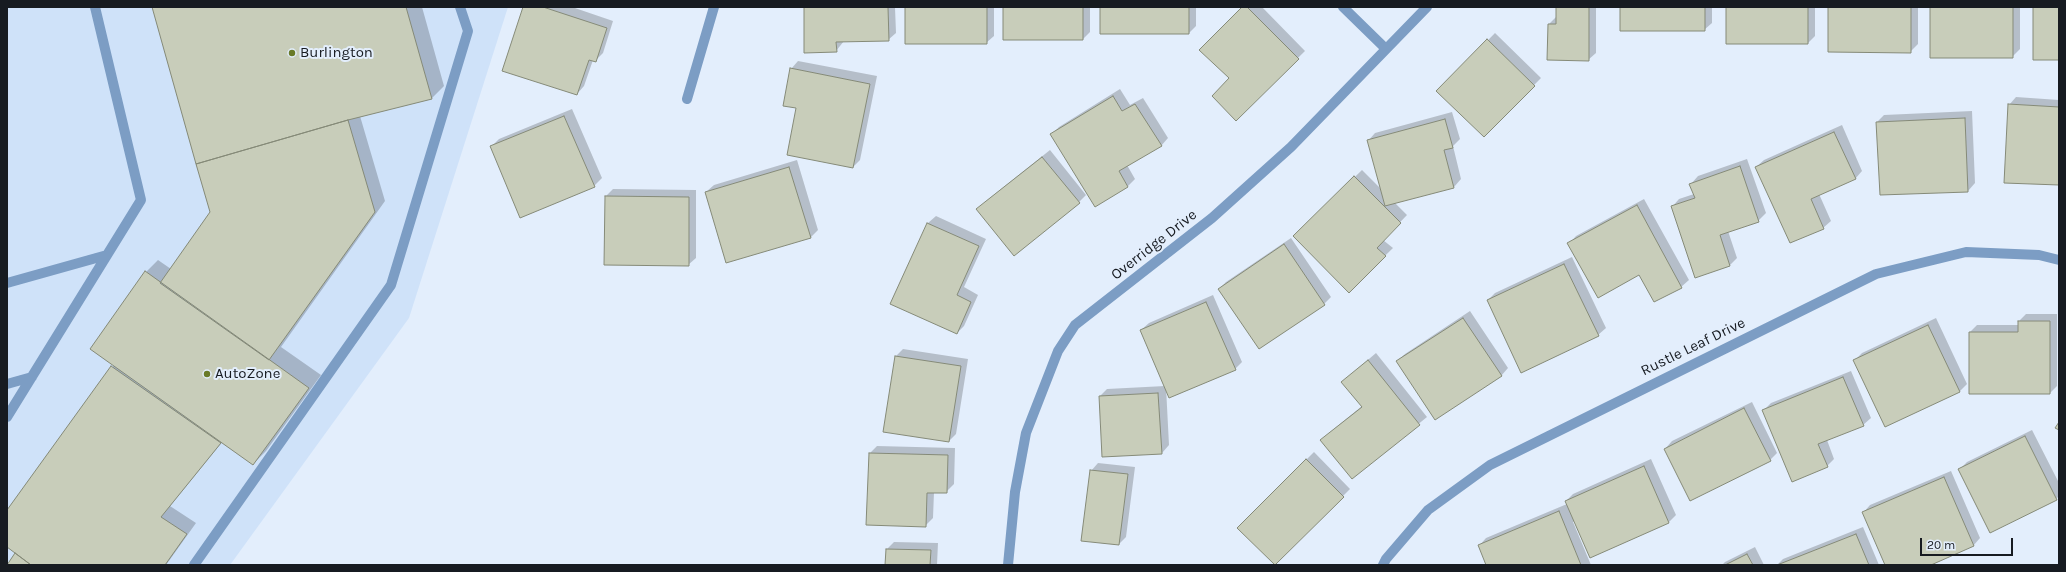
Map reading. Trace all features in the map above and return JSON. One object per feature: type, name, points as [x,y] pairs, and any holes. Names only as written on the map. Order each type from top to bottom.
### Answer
[{"type":"street","points":[[7,417],[141,200],[95,7]]},
{"type":"street","points":[[194,565],[391,285],[468,30],[460,7]]},
{"type":"street","points":[[687,99],[714,7]]},
{"type":"street","points":[[1343,7],[1385,48]]},
{"type":"street","name":"Overridge Drive","points":[[1008,565],[1015,492],[1026,432],[1058,351],[1075,325],[1223,208],[1291,147],[1385,48],[1427,7]]},
{"type":"street","name":"Rustle Leaf Drive","points":[[1383,565],[1386,559],[1428,510],[1490,464],[1876,274],[1966,252],[2039,255],[2059,260]]},
{"type":"street","points":[[7,283],[107,255]]},
{"type":"street","points":[[7,384],[32,377]]},
{"type":"shaded area","points":[[7,7],[508,7],[409,318],[230,565],[7,565]]},
{"type":"building","name":"Burlington","points":[[152,7],[406,7],[432,99],[348,120],[196,164]]},
{"type":"building","points":[[523,7],[543,7],[607,28],[596,62],[589,60],[577,95],[502,71]]},
{"type":"building","points":[[804,7],[888,7],[889,41],[836,42],[837,52],[804,53]]},
{"type":"building","points":[[905,7],[987,7],[987,44],[905,44]]},
{"type":"building","points":[[1003,7],[1083,7],[1083,40],[1003,40]]},
{"type":"building","points":[[1100,7],[1189,7],[1189,34],[1100,34]]},
{"type":"building","points":[[1242,7],[1247,7],[1299,59],[1236,121],[1212,96],[1229,78],[1199,50]]},
{"type":"building","points":[[1556,7],[1589,7],[1589,61],[1547,60],[1548,24],[1556,24]]},
{"type":"building","points":[[1620,7],[1705,7],[1705,31],[1620,31]]},
{"type":"building","points":[[1726,7],[1808,7],[1808,44],[1726,44]]},
{"type":"building","points":[[1828,7],[1911,7],[1911,53],[1828,52]]},
{"type":"building","points":[[1930,7],[2013,7],[2013,58],[1930,58]]},
{"type":"building","points":[[2033,7],[2059,7],[2059,60],[2033,60]]},
{"type":"building","points":[[1487,39],[1535,86],[1484,137],[1436,91]]},
{"type":"building","points":[[790,68],[870,84],[853,168],[787,155],[796,108],[783,106]]},
{"type":"building","points":[[1113,96],[1122,111],[1135,104],[1162,146],[1119,171],[1128,187],[1095,207],[1050,134]]},
{"type":"building","points":[[2008,104],[2059,107],[2059,185],[2004,183]]},
{"type":"building","points":[[564,116],[595,187],[520,218],[490,146]]},
{"type":"building","points":[[1965,118],[1968,192],[1880,195],[1876,122]]},
{"type":"building","points":[[1445,119],[1453,148],[1444,150],[1454,188],[1385,206],[1367,140]]},
{"type":"building","points":[[348,120],[375,212],[269,360],[160,283],[210,212],[196,164]]},
{"type":"building","points":[[1834,132],[1856,179],[1811,199],[1824,229],[1790,243],[1755,167]]},
{"type":"building","points":[[1042,157],[1080,203],[1014,256],[976,209]]},
{"type":"building","points":[[1740,166],[1759,222],[1720,235],[1730,266],[1695,278],[1671,206],[1695,198],[1689,184]]},
{"type":"building","points":[[789,167],[811,238],[726,263],[705,192]]},
{"type":"building","points":[[1354,176],[1401,223],[1377,248],[1386,256],[1349,293],[1293,236]]},
{"type":"building","points":[[605,196],[689,197],[689,266],[604,265]]},
{"type":"building","points":[[1637,205],[1682,288],[1654,302],[1639,275],[1598,298],[1567,243]]},
{"type":"building","points":[[927,223],[979,246],[957,295],[971,302],[957,334],[890,304]]},
{"type":"building","points":[[1284,244],[1325,305],[1259,349],[1218,289]]},
{"type":"building","points":[[1564,264],[1599,336],[1521,373],[1487,300]]},
{"type":"building","name":"AutoZone","points":[[145,271],[309,388],[253,465],[90,349]]},
{"type":"building","points":[[1206,302],[1236,370],[1169,398],[1140,330]]},
{"type":"building","points":[[1463,318],[1502,376],[1435,420],[1396,361]]},
{"type":"building","points":[[2018,321],[2050,321],[2050,394],[1969,394],[1969,332],[2018,332]]},
{"type":"building","points":[[1928,325],[1960,392],[1885,427],[1853,360]]},
{"type":"building","points":[[895,356],[961,366],[949,442],[883,432]]},
{"type":"building","points":[[1368,360],[1420,425],[1352,479],[1320,440],[1362,407],[1341,382]]},
{"type":"building","points":[[111,366],[221,443],[161,517],[187,534],[165,565],[31,565],[7,547],[7,510]]},
{"type":"building","points":[[1843,377],[1864,426],[1818,444],[1828,467],[1792,482],[1762,410]]},
{"type":"building","points":[[1158,393],[1162,454],[1102,457],[1099,396]]},
{"type":"building","points":[[1744,408],[1771,461],[1690,501],[1664,449]]},
{"type":"building","points":[[2059,422],[2059,430],[2055,428]]},
{"type":"building","points":[[2025,436],[2057,500],[1990,533],[1958,469]]},
{"type":"building","points":[[869,453],[948,455],[947,493],[927,493],[926,527],[866,525]]},
{"type":"building","points":[[1306,459],[1344,497],[1275,565],[1237,528]]},
{"type":"building","points":[[1644,466],[1669,523],[1590,558],[1565,501]]},
{"type":"building","points":[[1090,470],[1128,474],[1119,545],[1081,541]]},
{"type":"building","points":[[1944,477],[1974,546],[1931,565],[1885,565],[1862,512]]},
{"type":"building","points":[[1559,511],[1581,565],[1486,565],[1478,545]]},
{"type":"building","points":[[1856,534],[1869,565],[1777,565]]},
{"type":"building","points":[[886,549],[931,550],[930,565],[885,565]]},
{"type":"building","points":[[15,553],[31,565],[7,565]]},
{"type":"building","points":[[1747,554],[1753,565],[1725,565]]},
{"type":"place","name":"Burlington","points":[[292,53]]},
{"type":"place","name":"AutoZone","points":[[207,374]]}]
